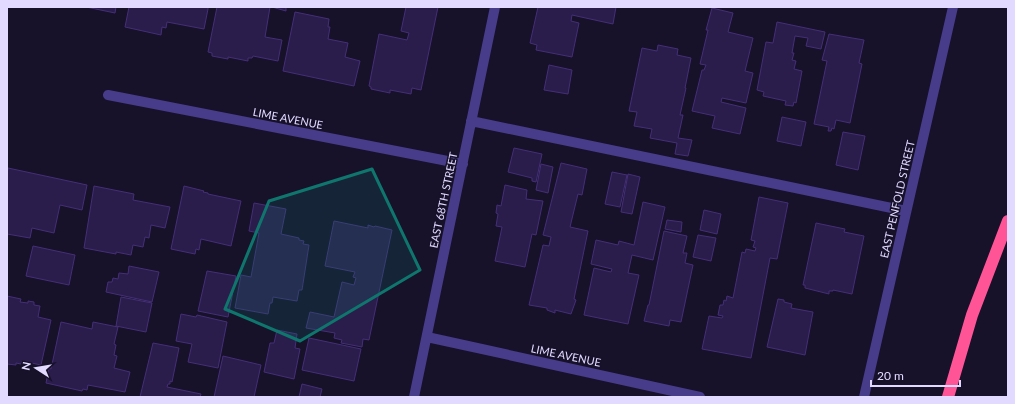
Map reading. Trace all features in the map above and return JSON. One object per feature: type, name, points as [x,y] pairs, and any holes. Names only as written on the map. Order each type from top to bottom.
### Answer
[{"type":"highway","points":[[948,397],[972,315],[1008,221]]},
{"type":"street","name":"EAST 68TH STREET","points":[[414,397],[495,7]]},
{"type":"street","name":"EAST PENFOLD STREET","points":[[864,397],[953,7]]},
{"type":"street","name":"LIME AVENUE","points":[[108,95],[463,164]]},
{"type":"street","points":[[471,121],[906,211]]},
{"type":"street","name":"LIME AVENUE","points":[[426,337],[700,397]]},
{"type":"highlighted area","points":[[372,169],[420,270],[300,341],[225,309],[269,201]]},
{"type":"building","points":[[86,7],[116,7],[115,13]]},
{"type":"building","points":[[129,7],[208,7],[208,9],[204,29],[167,22],[166,28],[162,27],[161,35],[125,27]]},
{"type":"building","points":[[217,7],[270,7],[265,37],[282,40],[278,61],[253,56],[252,58],[248,58],[248,61],[228,57],[228,59],[212,56],[212,53],[208,52]]},
{"type":"building","points":[[272,7],[286,7],[286,11]]},
{"type":"building","points":[[406,7],[438,7],[421,90],[412,88],[411,94],[390,90],[390,93],[371,89],[369,86],[379,34],[407,40],[409,33],[401,31]]},
{"type":"building","points":[[538,7],[616,7],[613,24],[572,15],[571,21],[579,23],[572,57],[536,50],[537,45],[530,43]]},
{"type":"building","points":[[712,8],[733,13],[728,32],[753,38],[745,71],[753,73],[746,103],[722,98],[721,102],[746,108],[740,134],[712,128],[715,116],[692,111],[702,70],[704,70],[706,65],[700,64],[708,30],[706,30]]},
{"type":"building","points":[[295,12],[329,19],[328,27],[330,27],[328,39],[348,43],[345,57],[360,61],[354,86],[283,71]]},
{"type":"building","points":[[777,22],[825,32],[821,49],[806,46],[808,38],[795,36],[792,60],[796,61],[794,69],[802,71],[796,103],[794,102],[793,106],[785,105],[786,101],[763,96],[764,92],[757,90],[766,42],[773,43]]},
{"type":"building","points":[[829,34],[864,40],[859,63],[862,64],[850,123],[836,120],[834,129],[832,128],[831,131],[828,131],[829,127],[814,124],[827,61],[822,60]]},
{"type":"building","points":[[658,45],[678,49],[677,55],[691,58],[680,115],[683,115],[678,138],[692,140],[688,156],[675,154],[677,143],[650,138],[652,129],[634,126],[637,112],[629,111],[642,48],[657,51]]},
{"type":"building","points":[[549,65],[572,70],[568,94],[544,90]]},
{"type":"building","points":[[782,117],[806,122],[801,146],[777,141]]},
{"type":"building","points":[[843,132],[865,136],[858,170],[836,165]]},
{"type":"building","points":[[514,148],[542,154],[536,182],[532,181],[532,178],[508,172]]},
{"type":"building","points":[[561,163],[587,169],[582,195],[578,194],[570,227],[588,231],[574,299],[576,300],[571,314],[555,310],[555,313],[547,310],[547,308],[529,305],[543,245],[549,246],[551,237],[543,235]]},
{"type":"building","points":[[541,164],[553,167],[548,193],[536,190]]},
{"type":"building","points":[[8,168],[87,185],[82,210],[60,205],[54,233],[32,228],[30,238],[7,234]]},
{"type":"building","points":[[612,172],[627,175],[620,207],[605,204]]},
{"type":"building","points":[[628,174],[640,177],[632,214],[621,212]]},
{"type":"building","points":[[505,185],[527,190],[526,199],[543,201],[536,235],[532,234],[525,267],[495,261],[502,227],[496,226],[498,214],[496,213],[497,205],[501,206]]},
{"type":"building","points":[[94,186],[134,194],[133,200],[170,207],[165,228],[151,225],[149,238],[145,237],[143,247],[133,245],[131,255],[116,252],[116,254],[84,248]]},
{"type":"building","points":[[184,186],[204,191],[203,192],[208,194],[241,201],[231,246],[201,239],[199,250],[196,249],[195,254],[171,249]]},
{"type":"building","points":[[759,197],[788,203],[777,259],[770,258],[751,358],[702,349],[709,316],[722,318],[723,316],[718,315],[720,305],[723,305],[727,296],[733,298],[742,252],[745,253],[746,249],[755,251],[756,248],[753,247],[755,241],[751,240]]},
{"type":"building","points":[[643,202],[665,207],[653,260],[632,255],[628,273],[639,275],[628,324],[584,315],[594,268],[611,272],[612,269],[591,264],[596,240],[618,245],[619,241],[634,245]]},
{"type":"building","points":[[254,203],[286,209],[281,234],[299,238],[299,240],[304,241],[303,244],[309,245],[302,290],[299,290],[297,301],[273,297],[268,314],[235,308],[241,275],[251,277],[259,233],[249,231]]},
{"type":"building","points":[[704,210],[721,214],[717,234],[700,230]]},
{"type":"building","points":[[667,220],[682,222],[681,232],[665,229]]},
{"type":"building","points":[[334,221],[368,228],[368,225],[392,230],[369,340],[363,339],[362,347],[341,343],[342,340],[334,338],[335,333],[306,328],[310,312],[334,317],[342,282],[354,285],[356,278],[353,277],[355,272],[325,266]]},
{"type":"building","points":[[816,223],[845,229],[844,232],[864,236],[852,294],[833,290],[829,291],[829,294],[805,288],[805,285],[803,285]]},
{"type":"building","points":[[664,231],[687,236],[683,253],[687,253],[685,263],[693,265],[681,322],[670,320],[669,326],[644,321],[649,305]]},
{"type":"building","points":[[698,235],[716,238],[711,261],[693,257]]},
{"type":"building","points":[[33,246],[75,255],[69,285],[26,276]]},
{"type":"building","points":[[129,266],[159,272],[152,302],[106,292],[108,282],[112,282],[113,278],[118,279],[119,273],[128,274]]},
{"type":"building","points":[[207,271],[236,276],[228,317],[198,311]]},
{"type":"building","points":[[7,296],[21,299],[20,302],[34,302],[34,305],[40,306],[38,317],[51,320],[41,365],[22,361],[21,364],[16,363],[16,365],[7,364]]},
{"type":"building","points":[[121,297],[152,303],[146,332],[116,326]]},
{"type":"building","points":[[778,299],[792,304],[791,308],[813,312],[805,355],[767,347]]},
{"type":"building","points":[[181,314],[196,317],[197,315],[227,322],[218,368],[188,362],[192,344],[176,341]]},
{"type":"building","points":[[61,322],[92,329],[93,322],[118,327],[114,344],[116,345],[114,355],[117,356],[114,368],[130,372],[125,392],[88,385],[87,390],[83,389],[82,391],[46,383],[49,368],[51,369]]},
{"type":"building","points":[[277,330],[297,334],[295,348],[300,349],[294,379],[264,372],[270,343],[274,343]]},
{"type":"building","points":[[309,338],[361,349],[354,381],[302,370]]},
{"type":"building","points":[[153,343],[179,348],[172,382],[170,381],[170,384],[168,384],[167,387],[201,394],[200,397],[140,397]]},
{"type":"building","points":[[223,356],[261,365],[254,397],[214,397]]},
{"type":"building","points":[[302,384],[322,389],[320,397],[299,397]]}]
